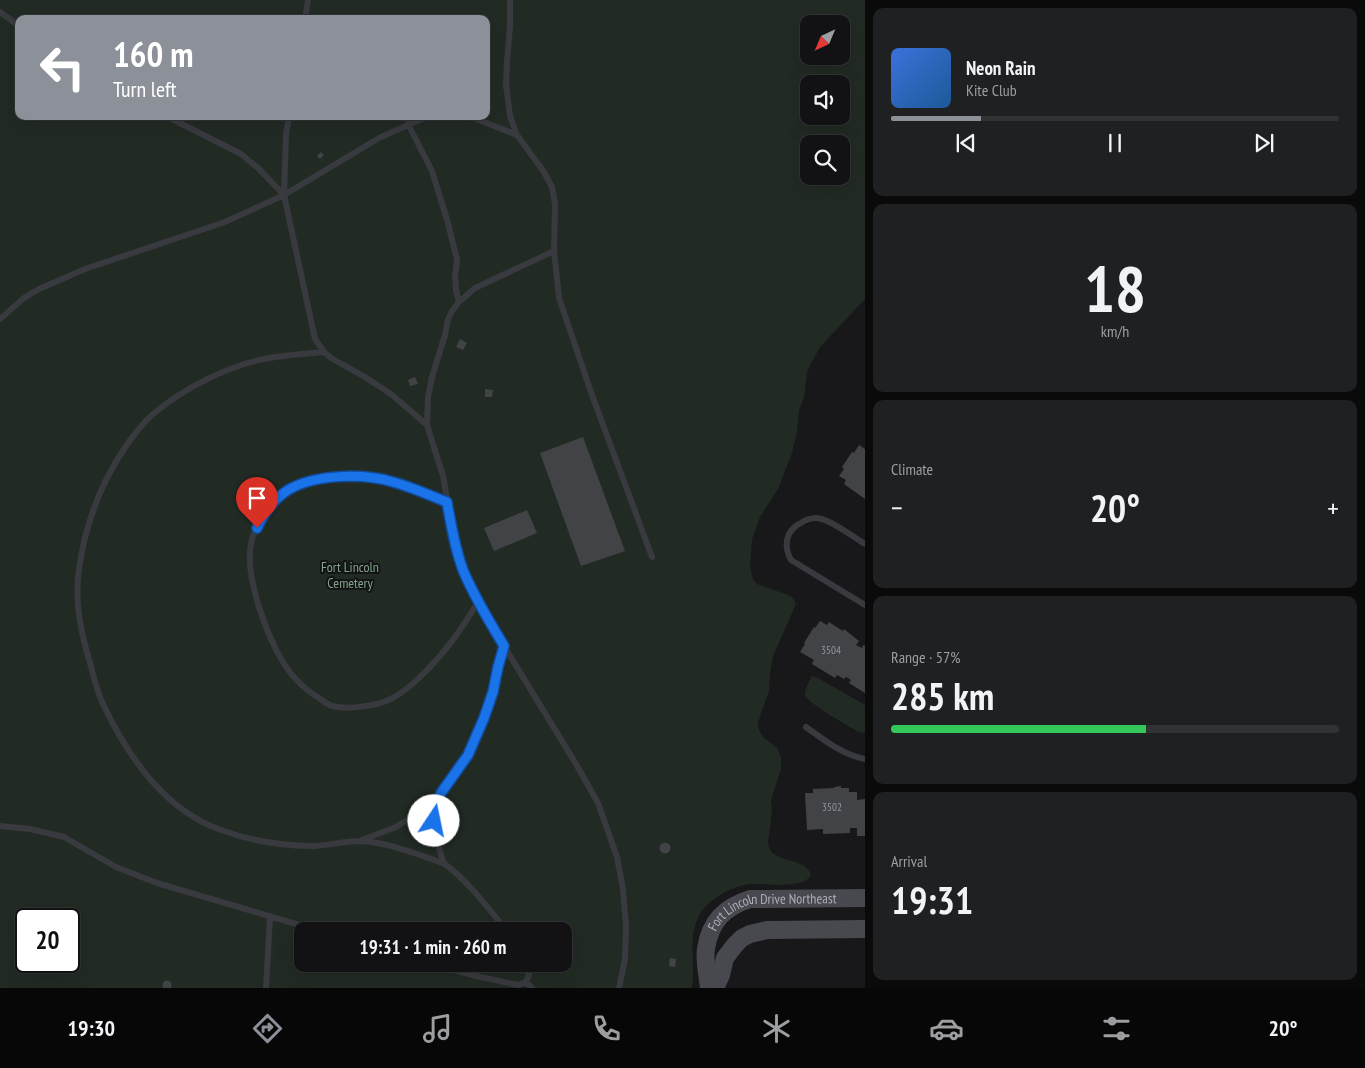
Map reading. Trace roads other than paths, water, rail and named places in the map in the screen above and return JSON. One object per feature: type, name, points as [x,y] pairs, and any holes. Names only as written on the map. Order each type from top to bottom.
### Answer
[{"type":"street","name":"Fort Lincoln Drive Northeast","points":[[709,988],[706,950],[713,926],[724,911],[750,899],[865,898]]},
{"type":"street","name":"Fort Lincoln Drive Northeast","points":[[715,988],[726,958],[735,945],[750,934],[767,930],[865,929]]},
{"type":"lane","points":[[306,15],[308,0]]},
{"type":"lane","points":[[510,0],[506,85],[510,116],[517,135],[544,172],[552,187],[555,204],[554,251],[559,298],[595,404],[652,558]]},
{"type":"lane","points":[[0,12],[15,23]]},
{"type":"lane","points":[[174,120],[241,154],[258,168],[284,195]]},
{"type":"lane","points":[[288,120],[286,134],[284,195],[315,338],[324,352],[331,358],[365,376],[392,394],[427,425]]},
{"type":"lane","points":[[0,319],[24,298],[39,289],[85,269],[225,222],[284,195],[379,138],[418,120]]},
{"type":"lane","points":[[479,120],[517,135]]},
{"type":"lane","points":[[408,124],[432,171],[448,223],[457,260],[455,277],[459,302]]},
{"type":"lane","points":[[554,251],[475,288],[452,311],[448,319],[432,377],[428,397],[427,425],[443,476],[454,540],[478,602],[598,803],[617,857],[623,889],[626,926],[625,959],[619,988]]},
{"type":"lane","points":[[324,352],[268,358],[232,369],[192,387],[152,415],[133,436],[113,467],[96,500],[86,534],[78,571],[77,604],[84,645],[103,704],[125,745],[147,775],[170,800],[194,818],[220,830],[249,839],[280,844],[316,846],[360,841],[391,845],[444,864],[478,895],[500,922]]},
{"type":"lane","points":[[447,502],[392,481],[362,476],[337,476],[313,480],[288,490],[273,503],[262,517],[252,539],[251,561],[254,590],[275,648],[293,676],[314,695],[331,706],[348,708],[367,706],[390,700],[408,688],[438,659],[460,631],[478,602]]},
{"type":"lane","points":[[865,544],[829,522],[816,518],[803,521],[795,526],[789,534],[786,544],[787,554],[791,560],[865,605]]},
{"type":"lane","points":[[444,864],[435,835],[436,806],[441,793],[468,755],[477,736],[493,692],[504,646]]},
{"type":"lane","points":[[806,726],[840,750],[865,759]]},
{"type":"lane","points":[[360,841],[396,827],[438,800]]},
{"type":"lane","points":[[0,826],[30,829],[64,836],[116,867],[157,883],[294,924]]},
{"type":"lane","points":[[266,988],[270,917]]},
{"type":"lane","points":[[462,972],[518,985],[526,982],[528,972]]},
{"type":"lane","points":[[526,982],[532,988]]},
{"type":"park label","name":"Fort Lincoln Cemetery","points":[[350,576]]}]
